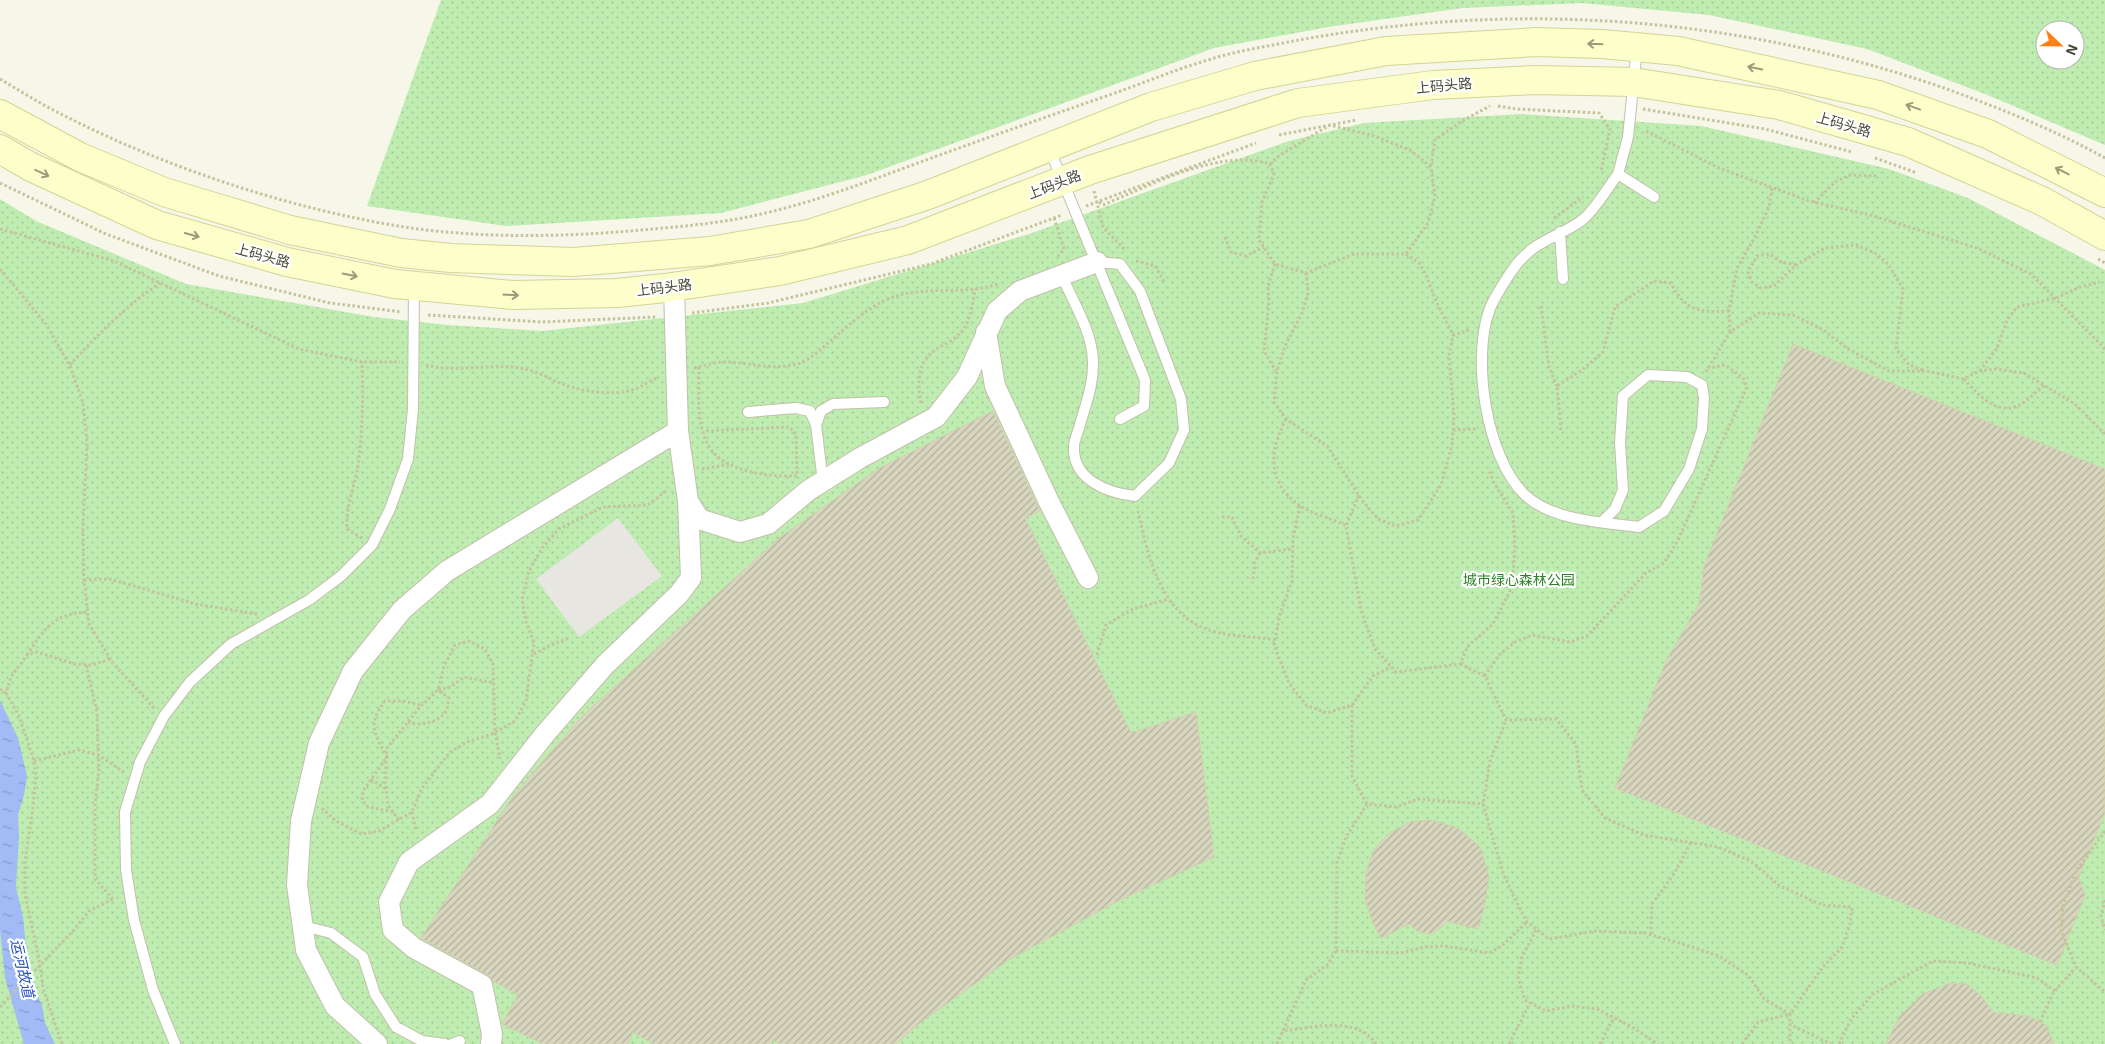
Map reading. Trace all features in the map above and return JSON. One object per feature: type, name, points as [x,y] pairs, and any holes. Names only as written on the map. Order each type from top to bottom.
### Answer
[{"type":"main road","points":[[0,114],[80,157],[164,192],[290,230],[401,252],[451,258],[573,262],[710,251],[809,234],[928,195],[1151,107],[1255,76],[1386,51],[1537,42],[1637,47],[1678,52],[1878,95],[1988,134],[2105,193]]},
{"type":"main road","name":"上码头路","points":[[0,149],[31,167],[157,225],[288,262],[395,284],[414,286],[513,295],[617,293],[674,287],[780,271],[908,240],[1064,180],[1298,103],[1434,85],[1536,80],[1631,95],[1779,105],[1908,142],[2042,201],[2101,247]]},
{"type":"street","points":[[688,501],[699,519],[722,528],[740,532],[768,524],[823,482],[860,458],[936,417],[967,377],[997,311],[1020,291],[1097,262]]},
{"type":"street","points":[[491,1044],[492,1034],[482,985],[414,948],[393,930],[389,902],[409,862],[490,804],[545,734],[605,665],[679,594],[691,578],[688,501],[678,431],[674,287]]},
{"type":"street","points":[[986,332],[995,386],[1048,502],[1088,578]]},
{"type":"street","points":[[377,1044],[335,1006],[306,950],[297,885],[301,821],[319,743],[352,671],[402,610],[447,572],[678,431]]},
{"type":"lane","points":[[1602,522],[1615,508],[1623,490],[1620,443],[1623,396],[1648,375],[1687,377],[1702,385],[1704,398],[1702,429],[1689,469],[1664,511],[1639,527],[1602,522],[1548,510],[1524,494],[1503,461],[1487,422],[1481,357],[1489,311],[1516,265],[1541,241],[1582,220],[1618,174],[1628,137],[1637,47]]},
{"type":"lane","points":[[1049,147],[1145,380],[1144,406],[1120,419]]},
{"type":"lane","points":[[1618,174],[1654,197]]},
{"type":"lane","points":[[1560,232],[1563,279]]},
{"type":"lane","points":[[1062,276],[1085,326],[1093,360],[1091,388],[1074,447],[1079,470],[1095,484],[1116,494],[1135,496],[1169,462],[1184,430],[1181,399],[1140,291],[1120,264],[1097,262]]},
{"type":"lane","points":[[175,1044],[153,990],[134,920],[126,870],[125,812],[140,762],[164,716],[190,682],[231,644],[309,600],[341,576],[372,545],[390,509],[408,459],[413,409],[414,286]]},
{"type":"lane","points":[[816,425],[821,411],[833,404],[884,402]]},
{"type":"lane","points":[[748,412],[796,408],[810,411],[816,425],[823,482]]},
{"type":"lane","points":[[303,926],[331,933],[363,956],[376,994],[396,1027],[422,1041],[444,1044]]},
{"type":"path","name":"上码头路","points":[[1631,95],[1861,154]]},
{"type":"path","name":"上码头路","points":[[1478,105],[1521,104]]},
{"type":"path","points":[[1406,254],[1428,223],[1435,196],[1430,167],[1435,140],[1462,121],[1493,105],[1516,109],[1599,113],[1610,129],[1602,169],[1597,176]]},
{"type":"path","points":[[1274,136],[1359,120]]},
{"type":"path","points":[[1270,164],[1280,155],[1330,125],[1374,136],[1410,150],[1430,167]]},
{"type":"path","points":[[1646,131],[1719,168],[1814,203],[1870,215],[1976,248],[2031,274],[2105,349]]},
{"type":"path","name":"上码头路","points":[[0,183],[106,234],[219,276],[330,303],[414,314],[542,322],[674,315],[768,303],[931,264],[1265,139]]},
{"type":"path","name":"上码头路","points":[[1870,157],[1925,176]]},
{"type":"path","points":[[1098,202],[1104,205],[1202,167],[1230,161],[1256,160],[1270,164]]},
{"type":"path","points":[[1270,164],[1274,174],[1262,202],[1260,240],[1275,264],[1306,272],[1354,254],[1406,254],[1419,263],[1454,335],[1449,356],[1454,416],[1452,445],[1441,485],[1418,520],[1396,526],[1378,519],[1327,446],[1286,419],[1274,402],[1277,371],[1285,346],[1302,313],[1308,293],[1306,272]]},
{"type":"path","points":[[1814,203],[1835,182],[1850,175],[1878,176]]},
{"type":"path","points":[[1730,332],[1729,311],[1737,268],[1755,237],[1768,206],[1772,186]]},
{"type":"path","points":[[1545,224],[1583,197],[1588,190]]},
{"type":"path","points":[[1098,202],[1103,226],[1134,261],[1155,266],[1164,284]]},
{"type":"path","points":[[0,229],[114,261],[276,340]]},
{"type":"path","points":[[1225,238],[1231,252],[1246,256],[1264,247]]},
{"type":"path","points":[[1796,265],[1781,262],[1769,254],[1757,256],[1748,272],[1752,282],[1762,288],[1774,286],[1796,265],[1825,248],[1856,245],[1876,254],[1889,265],[1902,289],[1896,349],[1909,364],[1926,371],[1964,379],[1983,399],[2000,408],[2016,407],[2045,385]]},
{"type":"path","points":[[2101,247],[2105,263]]},
{"type":"path","points":[[1275,264],[1268,286],[1269,301],[1264,351],[1277,371]]},
{"type":"path","points":[[0,269],[46,324],[70,365],[83,403],[87,443],[83,529],[84,580],[89,624],[111,659],[143,698],[164,716]]},
{"type":"path","points":[[1557,386],[1582,370],[1603,352],[1615,307],[1654,281],[1671,283],[1678,298],[1697,310],[1729,311]]},
{"type":"path","points":[[1979,371],[1997,348],[2006,320],[2017,307],[2056,298],[2080,287],[2100,282]]},
{"type":"path","points":[[70,365],[105,327],[139,298],[161,283]]},
{"type":"path","points":[[929,421],[922,408],[918,386],[922,363],[934,350],[953,340],[965,327],[972,308],[975,289]]},
{"type":"path","points":[[1541,306],[1549,367],[1557,386],[1561,430]]},
{"type":"path","points":[[1699,383],[1730,332],[1758,313],[1793,315],[1822,329],[1848,349],[1889,371],[1926,371]]},
{"type":"path","points":[[1468,341],[1467,331],[1471,322]]},
{"type":"path","points":[[1454,335],[1467,331]]},
{"type":"path","points":[[362,362],[360,458],[356,484],[346,514],[347,529],[372,545]]},
{"type":"path","points":[[699,367],[700,414],[707,444],[723,461],[731,464],[757,473],[797,476],[796,434],[789,427],[704,431]]},
{"type":"path","points":[[1964,379],[1979,371],[1996,369],[2024,373],[2076,404],[2105,434]]},
{"type":"path","points":[[1286,419],[1278,434],[1272,457],[1282,489],[1300,506],[1346,526]]},
{"type":"path","points":[[1475,420],[1477,435]]},
{"type":"path","points":[[1453,430],[1476,429]]},
{"type":"path","points":[[416,831],[412,812],[422,788],[450,752],[515,721],[526,701],[534,642],[526,622],[522,599],[529,572],[542,548],[559,529],[581,516],[603,507],[648,505],[684,477],[697,470],[731,464]]},
{"type":"path","points":[[1460,664],[1468,646],[1493,624],[1512,588],[1515,547],[1513,513],[1494,483],[1488,467]]},
{"type":"path","points":[[1360,495],[1346,526],[1361,610],[1375,649],[1396,672],[1460,664],[1485,676],[1506,720],[1490,761],[1483,804],[1503,873],[1527,922],[1549,939],[1595,930],[1651,934],[1719,956],[1749,976],[1764,999],[1790,1014]]},
{"type":"path","points":[[1300,506],[1292,549],[1292,581],[1280,614],[1274,644],[1289,683],[1306,705],[1327,713],[1352,705]]},
{"type":"path","points":[[1138,511],[1148,555],[1161,588],[1180,613],[1206,629],[1227,634],[1275,640]]},
{"type":"path","points":[[1222,517],[1232,517],[1241,536],[1260,553],[1292,549]]},
{"type":"path","points":[[1253,579],[1254,562],[1260,553]]},
{"type":"path","points":[[84,580],[110,579],[196,604],[275,618]]},
{"type":"path","points":[[1098,655],[1106,625],[1132,609],[1170,599]]},
{"type":"path","points":[[6,693],[11,678],[42,632],[58,618],[76,612],[88,612]]},
{"type":"path","points":[[533,654],[569,638]]},
{"type":"path","points":[[438,690],[444,666],[455,645],[469,641],[486,649],[494,664],[495,732],[500,760]]},
{"type":"path","points":[[27,655],[37,652],[75,664],[86,665],[111,659]]},
{"type":"path","points":[[86,665],[97,712],[98,755],[95,804],[95,879],[112,899]]},
{"type":"path","points":[[1367,804],[1352,776],[1352,705],[1373,676],[1392,667]]},
{"type":"path","points":[[399,820],[388,805],[386,790],[387,748],[421,706],[438,690],[451,687],[464,677],[494,683]]},
{"type":"path","points":[[0,689],[6,693],[20,716],[34,760],[36,776],[25,861],[25,895],[40,964],[43,988],[62,1044]]},
{"type":"path","points":[[408,722],[424,723],[439,719],[447,711],[449,698],[438,690]]},
{"type":"path","points":[[387,757],[375,733],[375,714],[385,701],[403,701],[421,706]]},
{"type":"path","points":[[1506,720],[1556,719],[1576,744],[1582,790],[1605,818],[1644,835],[1690,844],[1718,847],[1751,861],[1780,886],[1822,905],[1852,907],[1850,924],[1842,947],[1822,968],[1790,1014],[1790,1044]]},
{"type":"path","points":[[34,760],[79,750],[98,755],[135,778]]},
{"type":"path","points":[[387,757],[363,792],[362,800],[368,807],[393,812]]},
{"type":"path","points":[[371,779],[386,790]]},
{"type":"path","points":[[307,796],[336,821],[361,834],[379,831],[412,812]]},
{"type":"path","points":[[1367,804],[1396,807],[1418,799],[1483,804]]},
{"type":"path","points":[[1277,1044],[1306,980],[1327,965],[1336,951],[1336,862],[1343,843],[1367,804]]},
{"type":"path","points":[[2105,831],[2076,871],[2063,906],[2061,930],[2076,967],[2105,992]]},
{"type":"path","points":[[1651,934],[1652,904],[1674,874],[1690,844]]},
{"type":"path","points":[[0,1007],[73,931],[89,911],[112,899],[130,894]]},
{"type":"path","points":[[2105,900],[2101,916],[2105,930]]},
{"type":"path","points":[[1336,951],[1401,953],[1424,947],[1444,946],[1488,953],[1502,946],[1527,922]]},
{"type":"path","points":[[1536,930],[1522,957],[1518,978],[1525,1000],[1546,1011],[1572,1006],[1597,1009],[1614,1017],[1658,1044]]},
{"type":"path","points":[[1839,1044],[1851,1019],[1873,994],[1933,961],[1968,963],[2037,978],[2055,991]]},
{"type":"path","points":[[2040,1022],[2055,991],[2076,967]]},
{"type":"path","points":[[1509,1044],[1530,1003]]},
{"type":"path","points":[[1742,1044],[1758,1022],[1790,1014]]},
{"type":"path","points":[[1600,1044],[1614,1017]]},
{"type":"path","points":[[1789,1024],[1831,1044]]},
{"type":"path","points":[[1284,1031],[1347,1026],[1359,1029],[1376,1044]]},
{"type":"green space","points":[[441,0],[2105,0],[2105,145],[1990,96],[1867,49],[1709,15],[1582,3],[1463,8],[1328,27],[1214,48],[867,175],[721,213],[506,226],[367,206]]},
{"type":"green space","name":"城市绿心森林公园","points":[[1522,114],[1701,126],[1889,169],[1968,198],[2105,270],[2105,1044],[0,1044],[0,199],[36,221],[186,284],[374,317],[448,325],[542,331],[803,303],[1029,234],[1289,141],[1364,123]]},
{"type":"shaded area","points":[[618,518],[662,576],[579,637],[536,579]]},
{"type":"water","name":"运河故道","points":[[0,700],[18,738],[27,776],[18,815],[19,837],[16,887],[23,917],[29,978],[42,1005],[45,1023],[55,1044],[24,1044],[5,978],[0,930]]},
{"type":"building","points":[[1793,344],[2105,469],[2105,813],[2079,877],[2085,895],[2057,965],[1615,788],[1666,661],[1699,604],[1704,566]]},
{"type":"building","points":[[993,411],[1040,511],[1025,518],[1131,733],[1196,712],[1214,857],[1120,900],[1010,959],[921,1022],[896,1044],[781,1044],[771,1040],[769,1044],[653,1044],[633,1032],[628,1044],[543,1044],[502,1024],[518,995],[493,981],[488,975],[421,938],[513,796],[581,717],[779,538],[878,469]]},
{"type":"building","points":[[1431,820],[1458,828],[1480,847],[1489,876],[1484,908],[1478,929],[1446,921],[1441,928],[1431,934],[1417,931],[1409,924],[1381,938],[1373,923],[1365,899],[1366,873],[1373,851],[1387,835],[1409,822]]},
{"type":"building","points":[[1951,983],[1967,984],[1982,997],[1993,1012],[2028,1016],[2046,1025],[2054,1044],[1886,1044],[1899,1017],[1923,994]]}]
